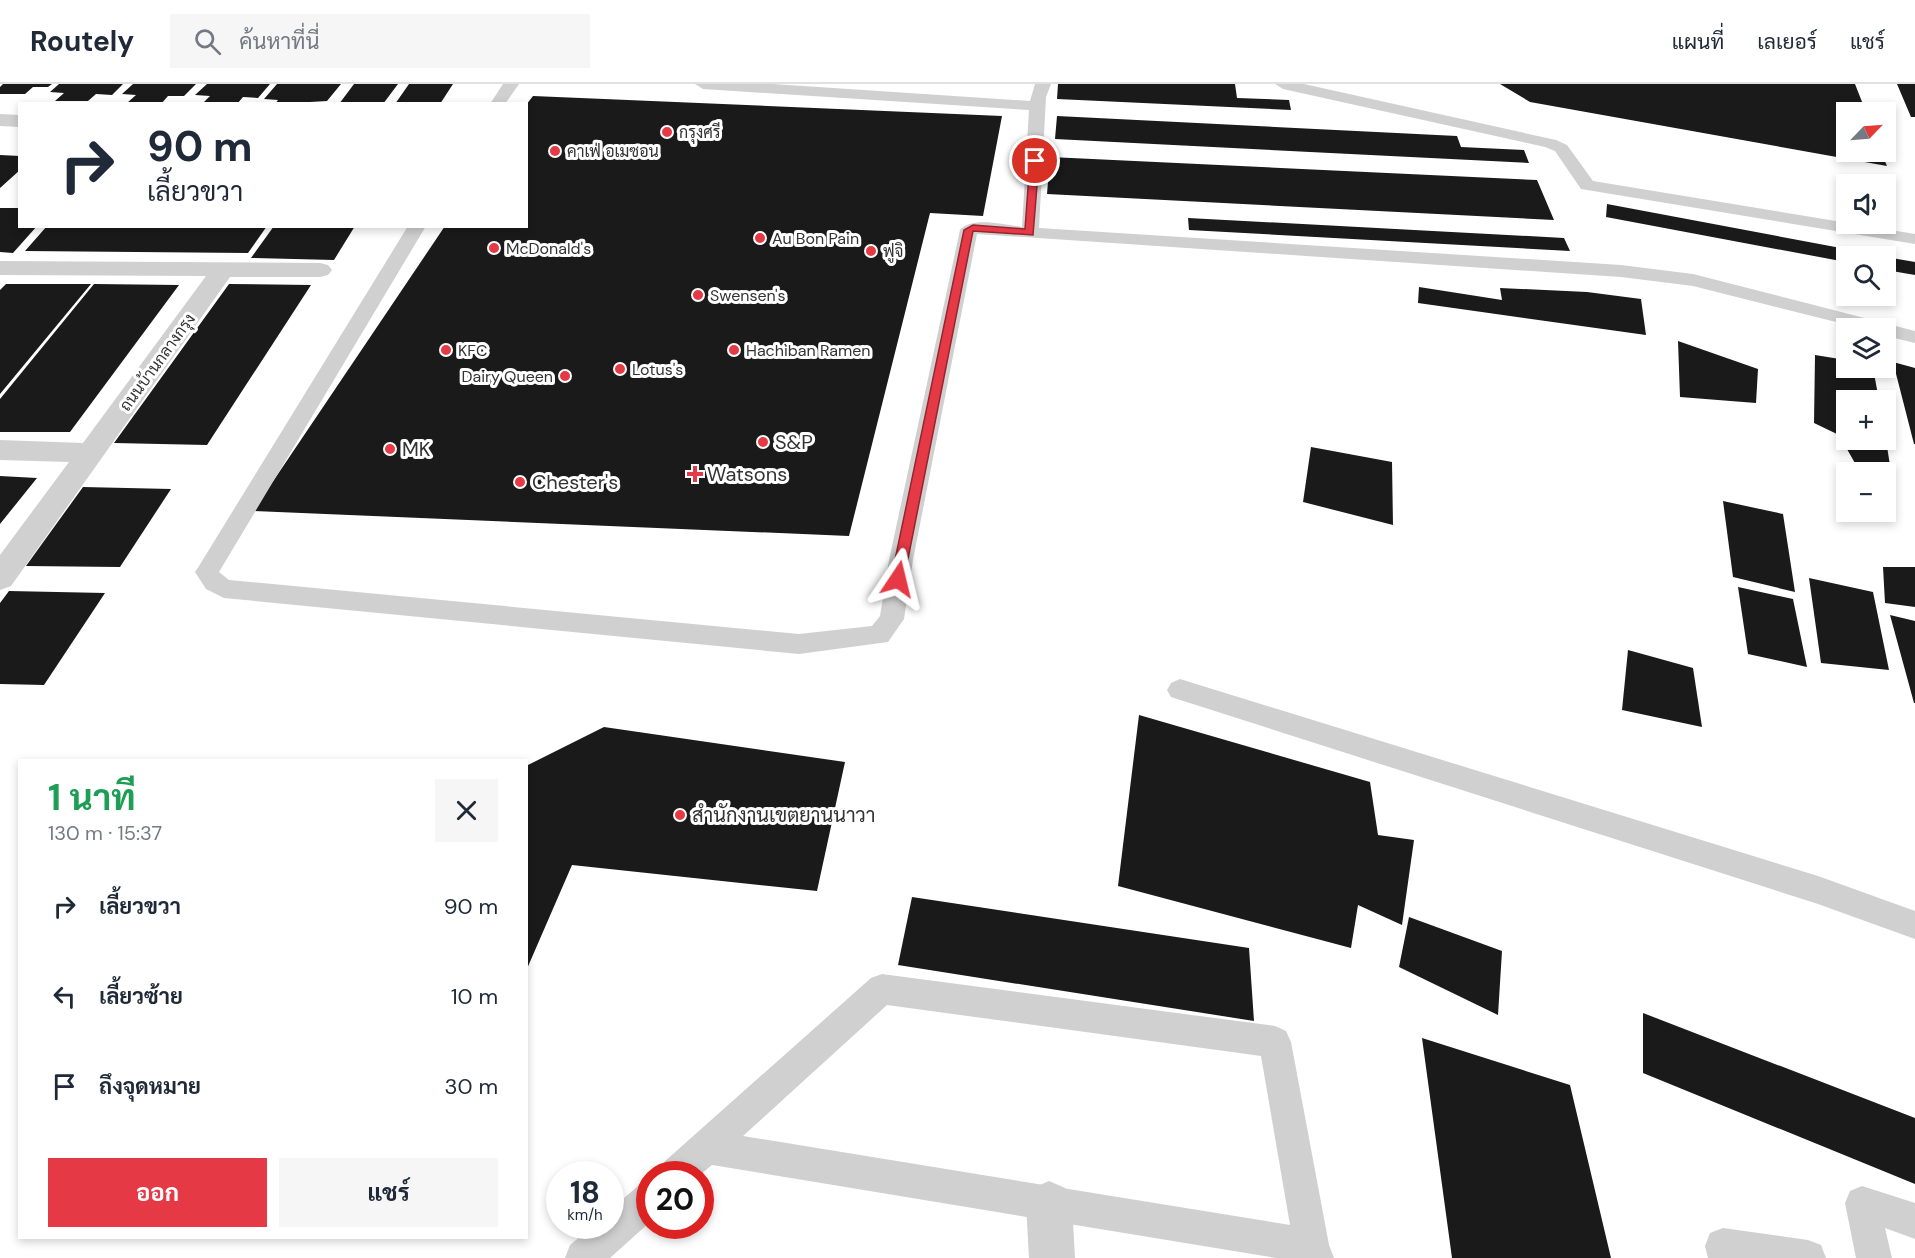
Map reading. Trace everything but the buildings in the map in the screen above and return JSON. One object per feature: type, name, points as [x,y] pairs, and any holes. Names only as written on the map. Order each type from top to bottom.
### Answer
[{"type":"street","points":[[0,120],[18,121]]},
{"type":"street","points":[[0,268],[320,270]]},
{"type":"street","name":"ถนนบ้านกลางกรุง","points":[[0,578],[223,270]]},
{"type":"street","points":[[0,450],[90,453]]},
{"type":"street","points":[[1049,1204],[1052,1258]]},
{"type":"lane","points":[[498,102],[511,84]]},
{"type":"lane","points":[[703,84],[1038,106]]},
{"type":"lane","points":[[1030,233],[1038,106],[1043,84]]},
{"type":"lane","points":[[1283,84],[1550,143],[1561,148],[1587,185],[1915,239]]},
{"type":"lane","points":[[416,228],[207,572],[214,583],[224,589],[799,644],[879,634],[885,630],[892,619],[901,560],[969,230],[973,228],[1621,271],[1693,280],[1842,318]]},
{"type":"lane","points":[[1896,332],[1915,337]]},
{"type":"lane","points":[[1180,690],[1818,891],[1915,925]]},
{"type":"lane","points":[[690,1161],[706,1147],[882,989],[1275,1042],[1313,1252],[1049,1204],[706,1147]]},
{"type":"lane","points":[[1874,1258],[1862,1203],[1915,1221]]},
{"type":"lane","points":[[583,1258],[636,1211]]},
{"type":"lane","points":[[1726,1258],[1723,1246],[1808,1258]]},
{"type":"place","name":"กรุงศรี","points":[[667,132]]},
{"type":"place","name":"คาเฟ่ อเมซอน","points":[[555,151]]},
{"type":"place","name":"Au Bon Pain","points":[[760,238]]},
{"type":"place","name":"McDonald's","points":[[494,248]]},
{"type":"place","name":"ฟูจิ","points":[[871,251]]},
{"type":"place","name":"Swensen's","points":[[698,295]]},
{"type":"place","name":"KFC","points":[[446,350]]},
{"type":"place","name":"Hachiban Ramen","points":[[734,350]]},
{"type":"place","name":"Lotus's","points":[[620,369]]},
{"type":"place","name":"Dairy Queen","points":[[565,376]]},
{"type":"place","name":"S&P","points":[[763,442]]},
{"type":"place","name":"MK","points":[[390,449]]},
{"type":"place","name":"Watsons","points":[[695,474]]},
{"type":"place","name":"Chester's","points":[[520,482]]},
{"type":"place","name":"สำนักงานเขตยานนาวา","points":[[680,815]]},
{"type":"route","points":[[898,579],[969,230],[973,228],[1030,233],[1035,161]]}]
